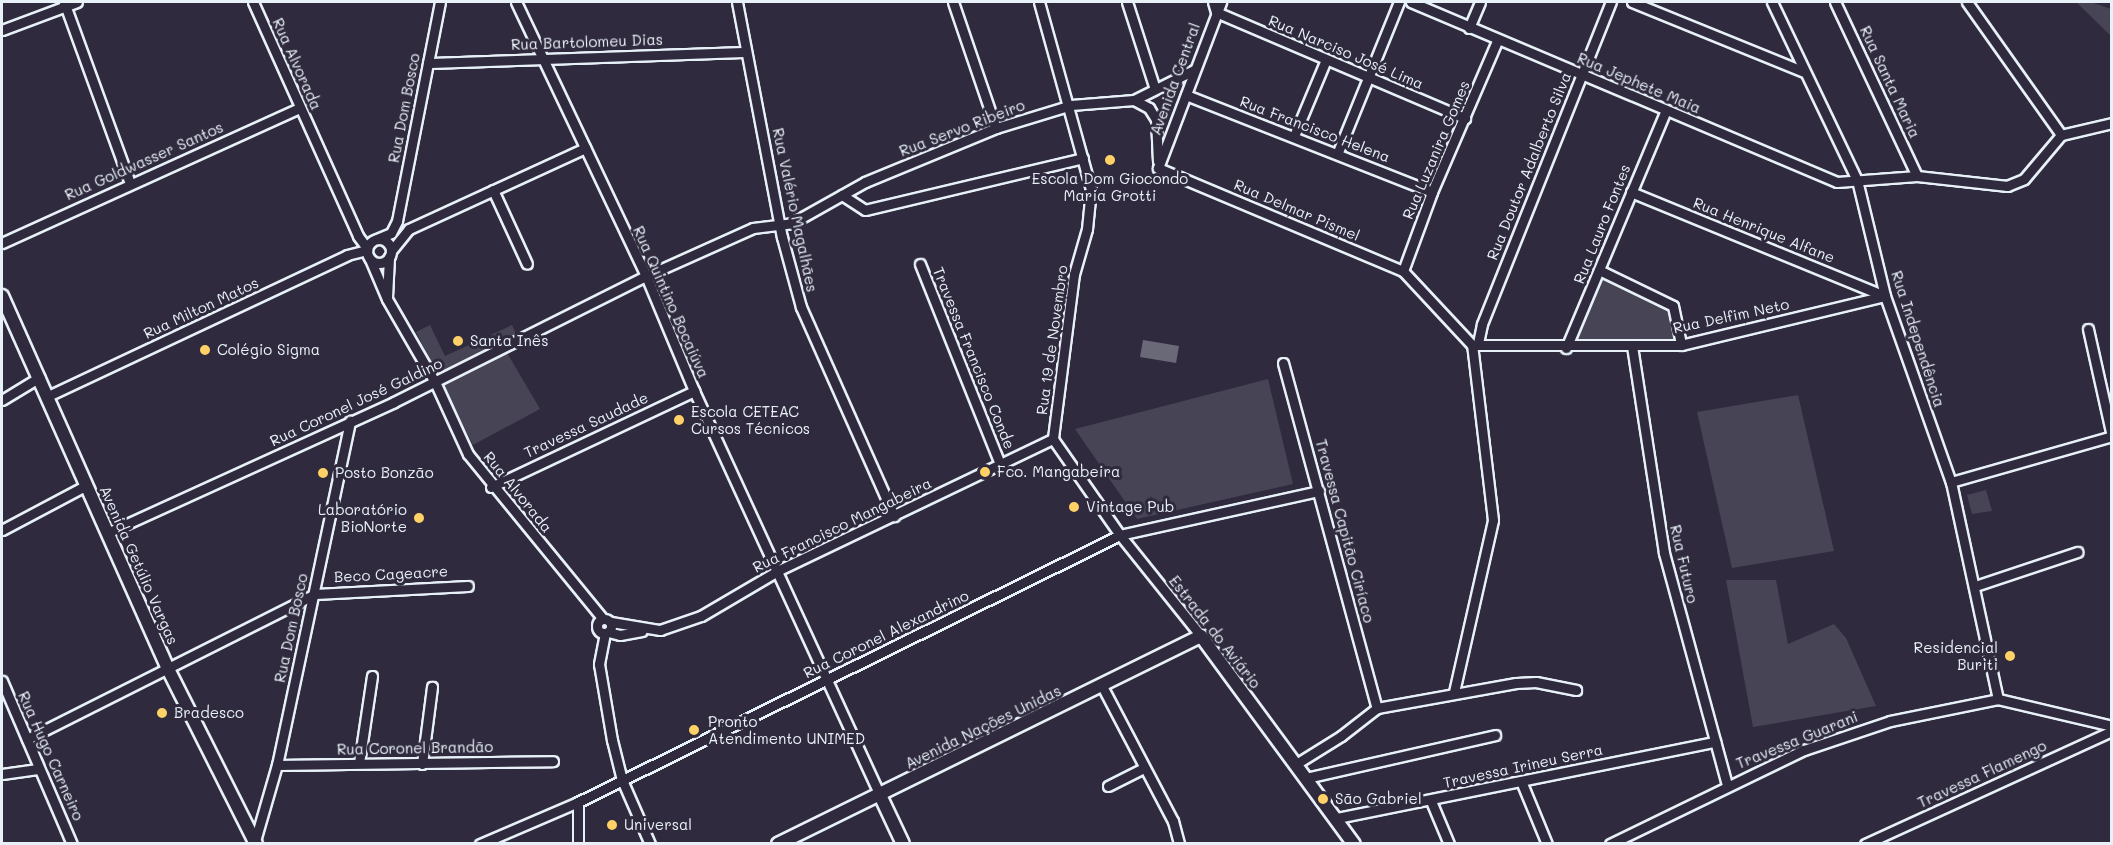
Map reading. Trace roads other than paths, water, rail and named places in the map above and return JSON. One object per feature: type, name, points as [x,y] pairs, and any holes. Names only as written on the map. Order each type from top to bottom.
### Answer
[{"type":"street","points":[[2,30],[65,4],[77,2]]},
{"type":"street","name":"Rua Alvorada","points":[[253,2],[358,236],[382,263],[390,254],[387,242],[371,248]]},
{"type":"street","name":"Rua Dom Bosco","points":[[402,226],[440,2]]},
{"type":"street","name":"Rua Quintino Bocaiúva","points":[[516,2],[646,276],[694,391],[779,570],[903,843]]},
{"type":"street","name":"Rua Valério Magalhães","points":[[737,2],[781,225],[801,306],[894,516]]},
{"type":"street","points":[[953,2],[996,128]]},
{"type":"street","name":"Rua 19 de Novembro","points":[[1039,2],[1071,105],[1091,189],[1091,211],[1074,274],[1053,439]]},
{"type":"street","points":[[1126,2],[1155,89]]},
{"type":"street","points":[[1213,2],[1216,12]]},
{"type":"street","name":"Avenida Central","points":[[1158,168],[1221,2]]},
{"type":"street","points":[[1338,152],[1399,2]]},
{"type":"street","name":"Rua Jephete Maia","points":[[1411,2],[1665,112],[1837,182],[1917,176],[1986,186],[2014,184],[2047,155],[2061,135]]},
{"type":"street","points":[[1469,28],[1480,2]]},
{"type":"street","name":"Rua Doutor Adalberto Silva","points":[[1475,344],[1611,2]]},
{"type":"street","points":[[1632,2],[1804,72]]},
{"type":"street","name":"Rua Independência","points":[[1772,2],[1857,180],[1886,296],[1951,482],[1998,699]]},
{"type":"street","name":"Rua Santa Maria","points":[[1835,2],[1917,176]]},
{"type":"street","points":[[1967,2],[2061,135],[2112,123]]},
{"type":"street","points":[[65,4],[130,183]]},
{"type":"street","name":"Rua Narciso José Lima","points":[[1216,12],[1325,62],[1465,118]]},
{"type":"street","name":"Rua Luzanira Gomes","points":[[1403,271],[1432,192],[1497,41]]},
{"type":"street","name":"Rua Bartolomeu Dias","points":[[428,63],[746,51]]},
{"type":"street","points":[[1294,136],[1325,62]]},
{"type":"street","name":"Rua Servo Ribeiro","points":[[781,225],[792,223],[842,195],[996,128],[1071,105],[1134,100],[1194,70]]},
{"type":"street","name":"Rua Francisco Helena","points":[[1186,95],[1338,152],[1432,192]]},
{"type":"street","points":[[1134,100],[1149,108],[1156,120],[1158,168]]},
{"type":"street","name":"Rua Goldwasser Santos","points":[[2,243],[299,108]]},
{"type":"street","name":"Rua Lauro Fontes","points":[[1566,348],[1665,112]]},
{"type":"street","points":[[1156,120],[1175,121]]},
{"type":"street","points":[[371,248],[402,226],[493,190],[585,148]]},
{"type":"street","points":[[842,195],[865,210],[1083,158]]},
{"type":"street","name":"Rua Delmar Pismel","points":[[1158,168],[1403,271],[1475,344]]},
{"type":"street","points":[[493,190],[527,264]]},
{"type":"street","name":"Rua Henrique Alfane","points":[[1631,192],[1886,296]]},
{"type":"street","name":"Rua Coronel José Galdino","points":[[107,534],[435,382],[646,276],[753,228],[781,225]]},
{"type":"street","points":[[387,299],[390,254],[402,226]]},
{"type":"street","name":"Rua Alvorada","points":[[371,248],[387,299],[435,382],[468,454],[491,487],[587,601],[603,626]]},
{"type":"street","name":"Rua Milton Matos","points":[[48,396],[347,255],[371,248]]},
{"type":"street","name":"Travessa Francisco Conde","points":[[920,264],[1000,464]]},
{"type":"street","points":[[1599,270],[1673,306],[1681,345]]},
{"type":"street","name":"Avenida Getúlio Vargas","points":[[2,296],[40,377],[167,668],[255,842]]},
{"type":"street","name":"Rua Delfim Neto","points":[[1475,344],[1566,348],[1681,345],[1886,296]]},
{"type":"street","points":[[1951,482],[2112,436],[2109,411],[2088,329]]},
{"type":"street","points":[[1454,692],[1493,520],[1475,344]]},
{"type":"street","name":"Rua Futuro","points":[[1632,346],[1664,553],[1727,785]]},
{"type":"street","name":"Travessa Capitão Ciríaco","points":[[1283,363],[1377,708]]},
{"type":"street","points":[[2,400],[40,377]]},
{"type":"street","name":"Travessa Saudade","points":[[491,487],[694,391]]},
{"type":"street","name":"Rua Dom Bosco","points":[[255,842],[277,765],[350,421]]},
{"type":"street","name":"Rua Francisco Mangabeira","points":[[603,626],[660,630],[701,616],[779,570],[1053,439]]},
{"type":"street","name":"Estrada do Aviário","points":[[1053,439],[1120,535],[1201,636],[1354,843]]},
{"type":"street","points":[[2,530],[87,485]]},
{"type":"street","name":"Rua Coronel Alexandrino","points":[[480,843],[578,802],[1120,535],[1319,491]]},
{"type":"street","points":[[1975,586],[2077,552]]},
{"type":"street","name":"Beco Cageacre","points":[[315,594],[468,586]]},
{"type":"street","points":[[27,739],[315,594]]},
{"type":"street","points":[[603,626],[600,650],[603,691],[622,780],[650,843]]},
{"type":"street","name":"Avenida Nações Unidas","points":[[778,843],[1201,636]]},
{"type":"street","points":[[359,763],[372,676]]},
{"type":"street","name":"Rua Hugo Carneiro","points":[[2,681],[38,769],[72,843]]},
{"type":"street","points":[[1296,764],[1341,736],[1377,708],[1454,692],[1536,682],[1576,690]]},
{"type":"street","points":[[1102,686],[1173,821],[1179,843]]},
{"type":"street","points":[[422,764],[432,687]]},
{"type":"street","name":"Travessa Guarani","points":[[1610,843],[1727,785],[1863,728],[1998,699],[2112,726]]},
{"type":"street","name":"Travessa Flamengo","points":[[1865,843],[2112,731]]},
{"type":"street","points":[[1306,777],[1495,735]]},
{"type":"street","name":"Travessa Irineu Serra","points":[[1337,818],[1431,801],[1715,742]]},
{"type":"street","name":"Rua Coronel Brandão","points":[[277,765],[553,761]]},
{"type":"street","points":[[1108,786],[1144,768]]},
{"type":"street","points":[[2,774],[38,769]]},
{"type":"street","points":[[1521,782],[1547,843]]},
{"type":"street","points":[[1431,801],[1449,843]]},
{"type":"street","points":[[578,802],[578,843]]},
{"type":"water","points":[[1143,340],[1179,346],[1176,363],[1140,357]]},
{"type":"place","name":"Escola Dom Giocondo Maria Grotti","points":[[1110,160]]},
{"type":"place","name":"Santa Inês","points":[[458,341]]},
{"type":"place","name":"Colégio Sigma","points":[[205,350]]},
{"type":"place","name":"Escola CETEAC Cursos Técnicos","points":[[679,420]]},
{"type":"place","name":"Fco. Mangabeira","points":[[985,472]]},
{"type":"place","name":"Posto Bonzão","points":[[323,473]]},
{"type":"place","name":"Vintage Pub","points":[[1074,507]]},
{"type":"place","name":"Laboratório BioNorte","points":[[419,518]]},
{"type":"place","name":"Residencial Buriti","points":[[2010,656]]},
{"type":"place","name":"Bradesco","points":[[162,713]]},
{"type":"place","name":"Pronto Atendimento UNIMED","points":[[694,730]]},
{"type":"place","name":"São Gabriel","points":[[1323,799]]},
{"type":"place","name":"Universal","points":[[612,825]]}]
